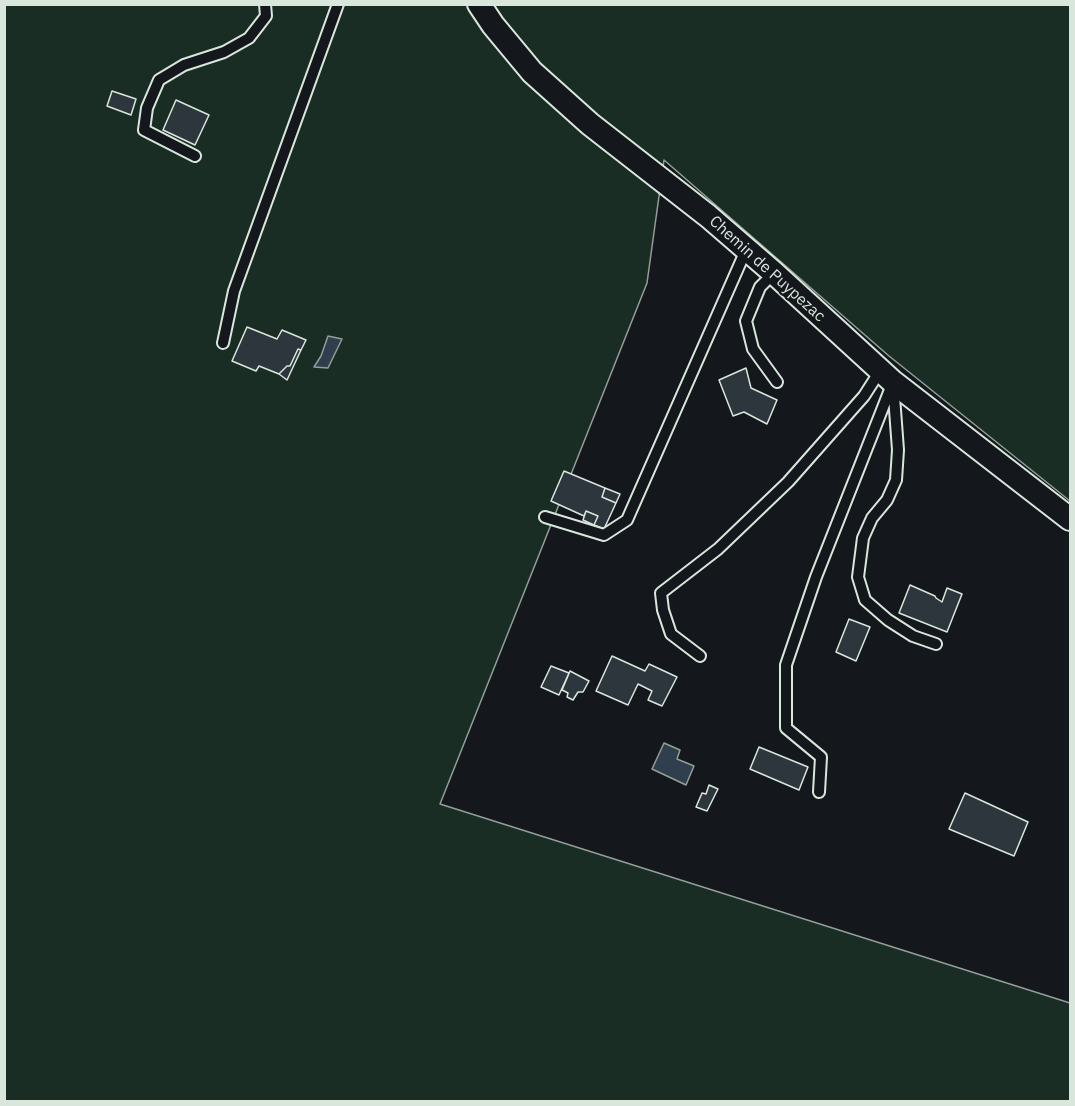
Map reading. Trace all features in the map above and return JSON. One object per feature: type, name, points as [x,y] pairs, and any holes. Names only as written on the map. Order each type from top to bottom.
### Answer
[{"type":"street","name":"Chemin de Puypezac","points":[[479,4],[493,25],[532,72],[590,124],[708,216],[886,376],[1071,519]]},
{"type":"lane","points":[[195,156],[144,130],[147,108],[159,80],[184,64],[224,52],[249,38],[266,16],[265,4]]},
{"type":"lane","points":[[223,343],[234,291],[338,4]]},
{"type":"lane","points":[[546,517],[604,535],[627,520],[746,250]]},
{"type":"lane","points":[[774,273],[760,287],[746,321],[753,349],[777,382]]},
{"type":"lane","points":[[886,376],[897,433],[896,480],[887,500],[872,518],[863,538],[858,577],[865,600],[888,620],[913,636],[936,644]]},
{"type":"lane","points":[[700,656],[671,634],[663,610],[661,593],[718,549],[788,482],[864,396],[886,376]]},
{"type":"lane","points":[[819,792],[821,757],[786,728],[786,665],[886,376]]},
{"type":"green space","points":[[5,5],[1070,5],[1070,501],[889,356],[664,160],[647,283],[440,804],[1070,1003],[1070,1101],[5,1102]]},
{"type":"water","points":[[328,336],[342,339],[328,368],[314,367],[321,356]]},
{"type":"water","points":[[664,743],[680,750],[677,759],[694,766],[686,785],[652,769]]},
{"type":"building","points":[[112,91],[136,99],[131,115],[107,106]]},
{"type":"building","points":[[176,100],[209,115],[195,145],[163,130]]},
{"type":"building","points":[[247,327],[277,339],[282,330],[306,340],[301,350],[298,349],[290,366],[279,374],[259,366],[256,371],[232,361]]},
{"type":"building","points":[[298,349],[301,350],[287,380],[279,374],[290,366]]},
{"type":"building","points":[[746,368],[751,388],[777,400],[767,424],[744,412],[733,416],[719,380]]},
{"type":"building","points":[[564,471],[605,488],[602,497],[616,503],[604,529],[594,525],[598,516],[586,511],[584,516],[551,501]]},
{"type":"building","points":[[605,488],[620,494],[616,503],[602,497]]},
{"type":"building","points":[[586,511],[598,516],[594,525],[583,520]]},
{"type":"building","points":[[910,585],[935,596],[942,602],[947,588],[962,594],[947,632],[899,613]]},
{"type":"building","points":[[849,619],[870,627],[856,661],[836,652]]},
{"type":"building","points":[[612,656],[645,671],[649,664],[677,677],[662,706],[648,700],[652,691],[638,684],[628,705],[596,691]]},
{"type":"building","points":[[551,666],[569,673],[559,695],[541,687]]},
{"type":"building","points":[[570,671],[589,681],[583,692],[578,692],[573,700],[567,697],[568,693],[562,690]]},
{"type":"building","points":[[759,747],[808,767],[799,790],[750,769]]},
{"type":"building","points":[[709,785],[718,789],[707,811],[696,807],[702,793],[706,794]]},
{"type":"building","points":[[965,793],[1028,822],[1014,856],[949,829]]}]
